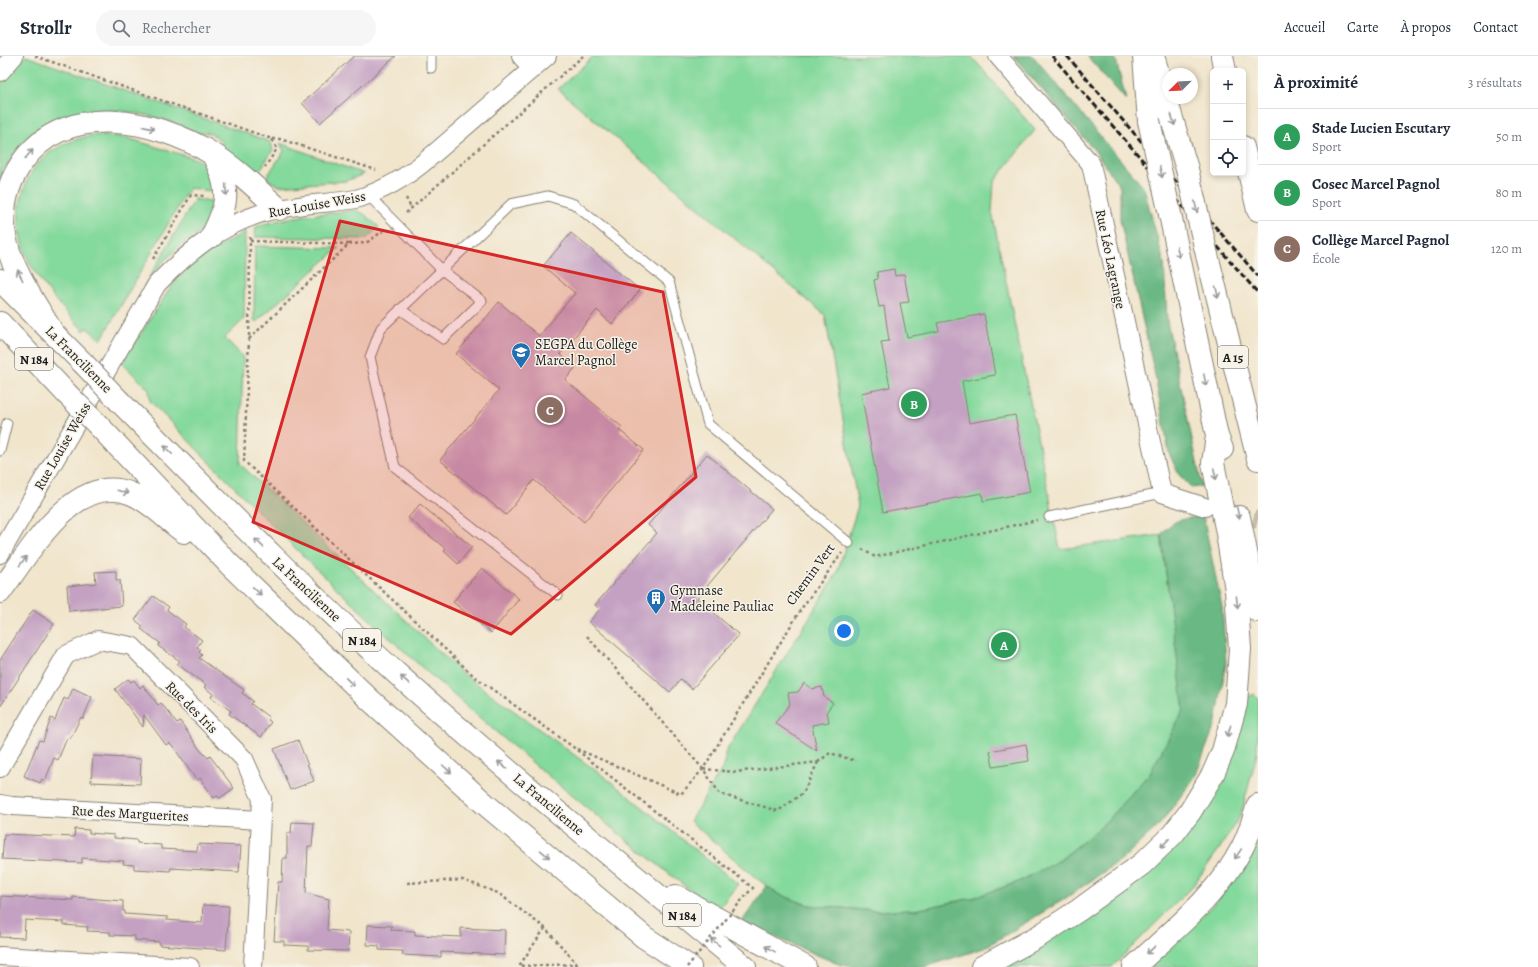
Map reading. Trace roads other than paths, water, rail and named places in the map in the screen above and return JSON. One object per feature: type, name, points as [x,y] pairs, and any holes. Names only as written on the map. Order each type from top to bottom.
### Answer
[{"type":"highway","points":[[1144,56],[1149,121],[1216,436],[1227,458],[1258,611]]},
{"type":"highway","name":"A 15","points":[[1153,56],[1187,169],[1258,459]]},
{"type":"highway","points":[[1222,56],[1224,68]]},
{"type":"highway","points":[[53,333],[13,261],[6,241],[4,203],[13,177],[28,155],[41,142],[62,130],[90,122],[107,121],[154,130],[184,139],[213,154],[279,209]]},
{"type":"highway","points":[[212,236],[220,220],[226,197],[226,187],[222,171],[213,154]]},
{"type":"highway","points":[[1246,160],[1258,210]]},
{"type":"highway","name":"La Francilienne","points":[[0,280],[258,542],[394,671],[512,774],[745,967]]},
{"type":"highway","name":"N 184","points":[[0,323],[229,564],[368,698],[474,794],[644,937],[689,967]]},
{"type":"highway","points":[[982,967],[1039,936],[1079,910],[1142,864],[1173,834],[1190,812],[1213,774],[1223,751],[1236,704],[1240,655],[1240,627],[1235,583],[1213,463],[1216,436]]},
{"type":"highway","points":[[0,592],[52,523],[70,505],[85,496],[101,491],[115,490],[132,494],[229,564]]},
{"type":"highway","points":[[1134,967],[1204,900],[1226,872],[1242,849],[1258,805]]},
{"type":"highway","points":[[618,862],[713,918],[805,967]]},
{"type":"highway","points":[[644,937],[683,967]]},
{"type":"street","points":[[0,72],[14,56]]},
{"type":"street","name":"Rue Louise Weiss","points":[[0,554],[157,284],[182,259],[212,236],[249,218],[279,209],[369,196],[397,182],[419,166],[527,62],[547,56]]},
{"type":"street","name":"Rue Léo Lagrange","points":[[998,56],[1090,164],[1162,493]]},
{"type":"street","points":[[1162,493],[1204,506]]},
{"type":"street","name":"Rue des Iris","points":[[0,768],[66,655],[98,640],[132,646],[244,759],[262,799],[253,967]]},
{"type":"street","name":"Rue des Marguerites","points":[[0,804],[12,806],[261,820]]},
{"type":"street","points":[[0,956],[190,967]]},
{"type":"lane","points":[[431,56],[431,68]]},
{"type":"lane","points":[[369,196],[442,270],[482,301],[442,339],[400,309]]},
{"type":"lane","points":[[558,595],[395,467],[370,357],[381,328],[511,204],[548,196],[574,204],[669,282],[708,424],[850,543]]},
{"type":"lane","points":[[0,451],[7,423]]},
{"type":"lane","points":[[1049,517],[1162,493]]},
{"type":"tunnel","points":[[1227,512],[1258,520]]},
{"type":"railway","points":[[1052,56],[1258,293]]},
{"type":"railway","points":[[1067,56],[1258,276]]},
{"type":"place","name":"SEGPA du Collège Marcel Pagnol","points":[[521,369]]},
{"type":"place","name":"Cosec Marcel Pagnol","points":[[914,404]]},
{"type":"place","name":"Collège Marcel Pagnol","points":[[550,410]]},
{"type":"place","name":"Gymnase Madeleine Pauliac","points":[[656,615]]},
{"type":"place","name":"Stade Lucien Escutary","points":[[1004,645]]}]
